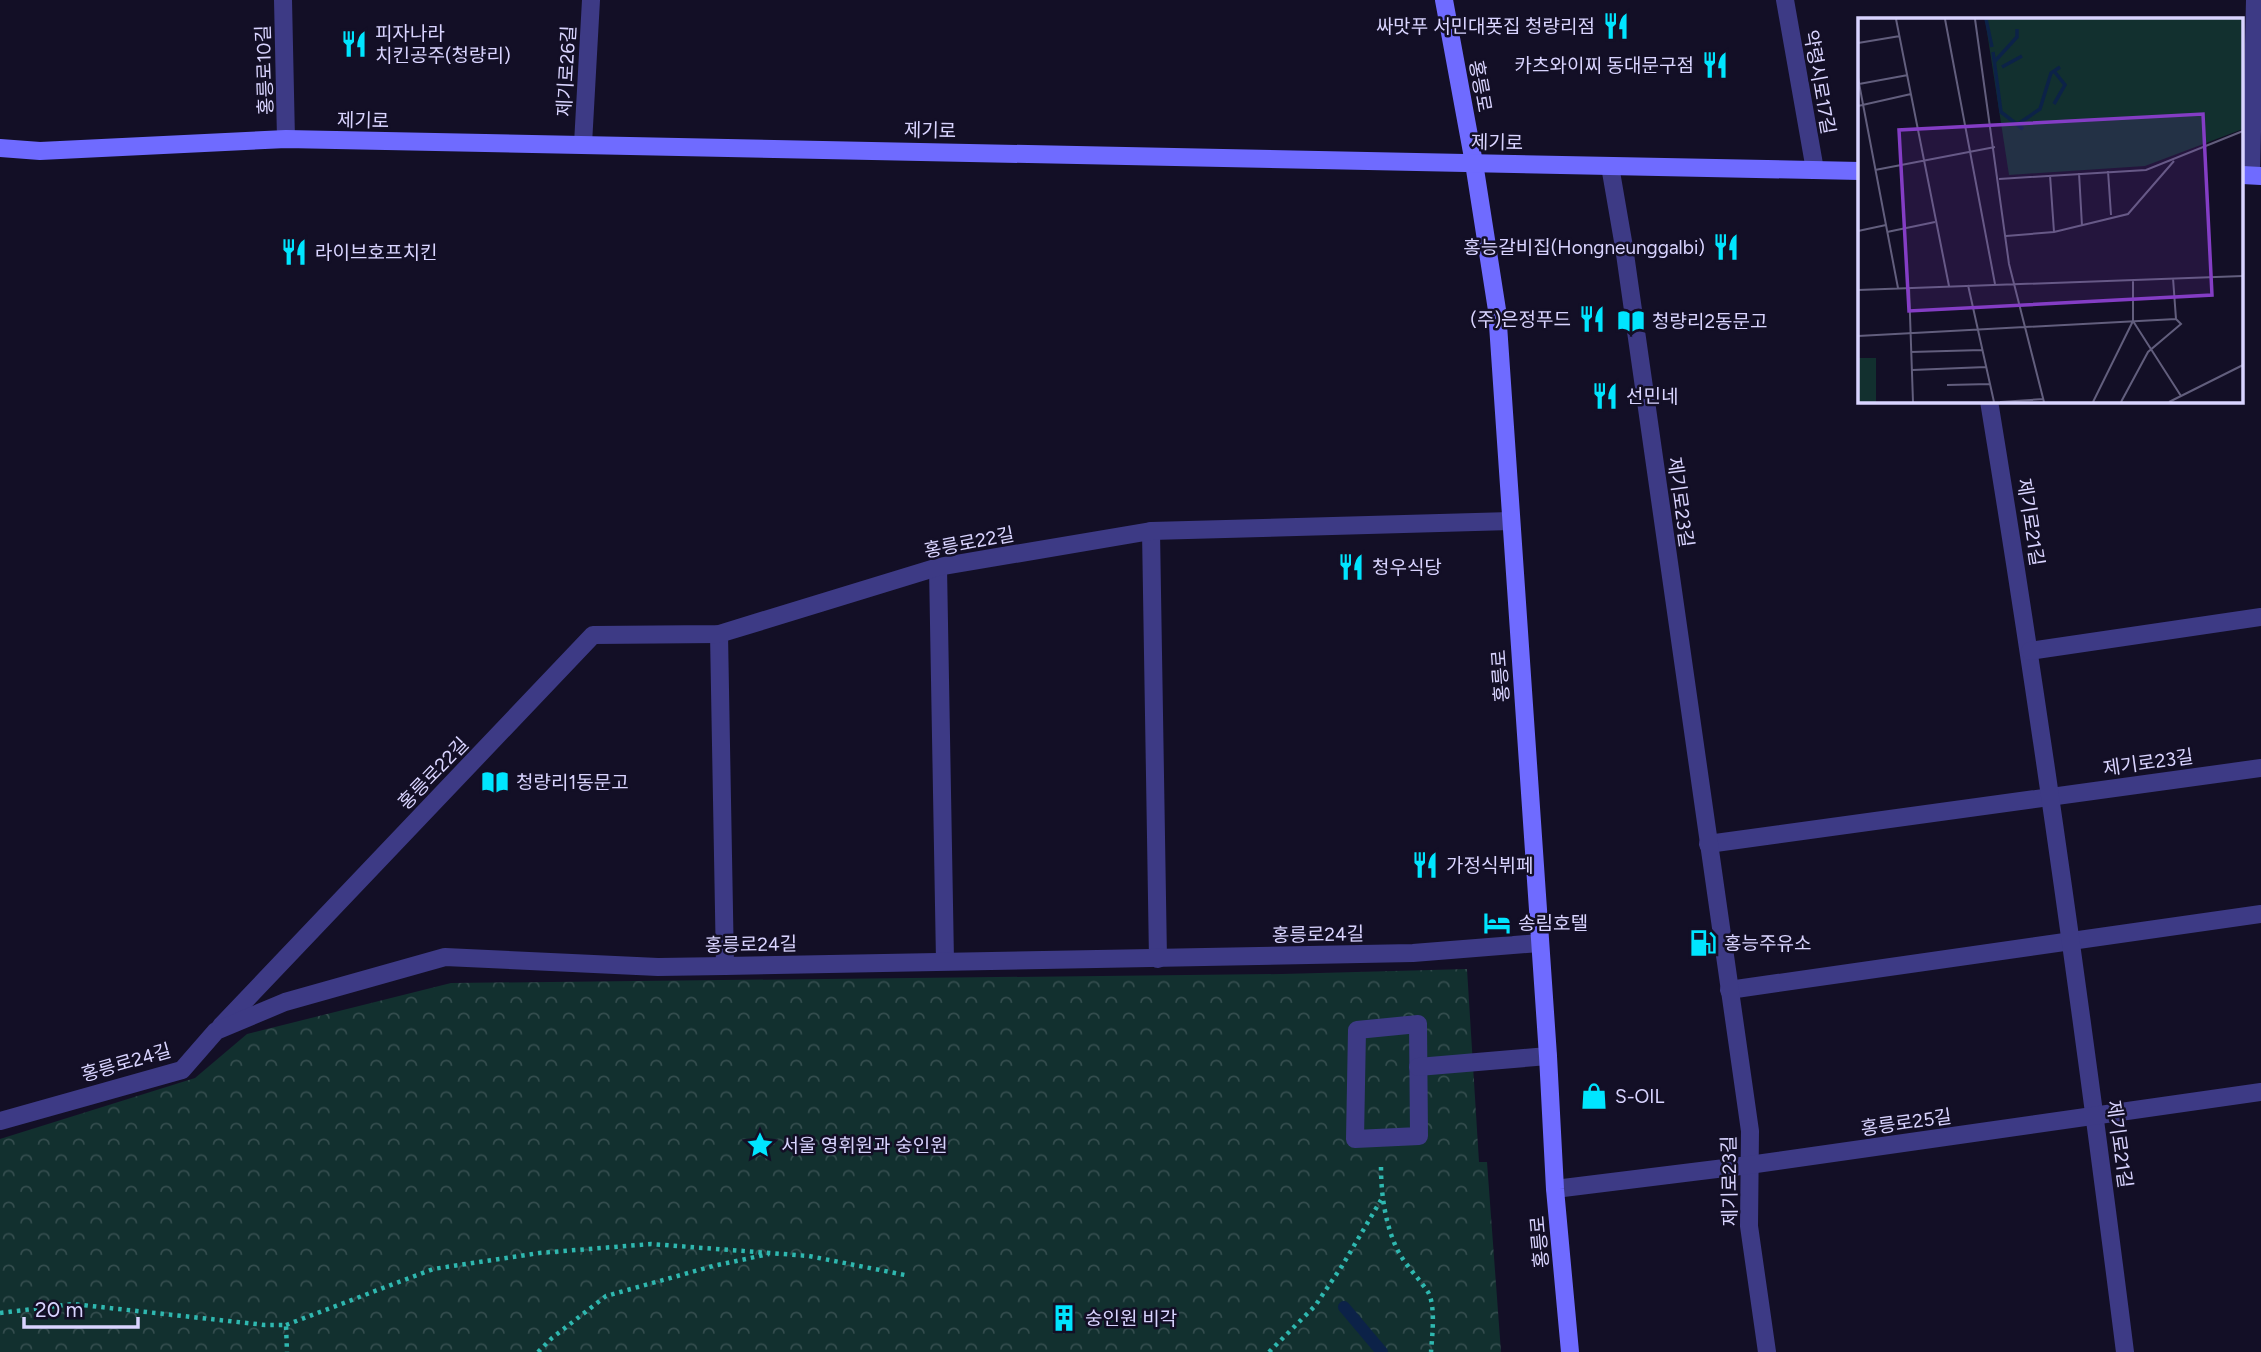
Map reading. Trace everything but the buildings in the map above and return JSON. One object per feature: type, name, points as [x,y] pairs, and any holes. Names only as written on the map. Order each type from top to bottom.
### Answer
[{"type":"main road","name":"홍릉로","points":[[1444,0],[1474,163],[1497,310],[1555,1189],[1570,1352]]},
{"type":"main road","name":"제기로","points":[[0,148],[40,151],[286,139],[1858,171]]},
{"type":"street","name":"홍릉로10길","points":[[283,0],[286,139]]},
{"type":"street","name":"제기로26길","points":[[583,144],[591,0]]},
{"type":"street","name":"약령시로17길","points":[[1785,0],[1815,170]]},
{"type":"street","points":[[2251,176],[2255,0]]},
{"type":"street","name":"제기로23길","points":[[1609,166],[1623,247],[1749,1131],[1749,1226],[1767,1352]]},
{"type":"street","name":"제기로21길","points":[[1989,402],[2030,650],[2125,1352]]},
{"type":"street","name":"홍릉로22길","points":[[216,1031],[593,635],[719,634],[938,567],[1151,531],[1511,522]]},
{"type":"street","points":[[1151,531],[1158,959]]},
{"type":"street","points":[[938,567],[946,961]]},
{"type":"street","points":[[2030,650],[2261,617]]},
{"type":"street","points":[[719,634],[725,966]]},
{"type":"street","name":"제기로23길","points":[[1708,844],[2261,768]]},
{"type":"street","points":[[1729,990],[2261,914]]},
{"type":"street","name":"홍릉로24길","points":[[0,1121],[183,1070],[216,1031],[285,1002],[445,957],[658,967],[1413,953],[1539,943]]},
{"type":"street","points":[[1418,1024],[1418,1067],[1419,1136],[1355,1139],[1357,1030],[1418,1024]]},
{"type":"street","points":[[1418,1067],[1548,1056]]},
{"type":"street","name":"홍릉로25길","points":[[1555,1189],[2261,1092]]},
{"type":"path","points":[[1269,1352],[1315,1306],[1381,1199],[1396,1248],[1430,1295],[1433,1325],[1431,1352]]},
{"type":"path","points":[[0,1313],[73,1304],[286,1325],[433,1269],[526,1255],[651,1244],[809,1256],[905,1275]]},
{"type":"path","points":[[538,1352],[606,1296],[774,1253]]},
{"type":"path","points":[[286,1325],[287,1352]]},
{"type":"green space","name":"서울 영휘원과 숭인원","points":[[1467,969],[1479,1162],[1487,1162],[1501,1352],[0,1352],[0,1139],[195,1078],[247,1034],[451,983],[1282,974]]},
{"type":"waterway","points":[[1344,1307],[1382,1352]]},
{"type":"place","name":"싸맛푸 서민대폿집 청량리점","points":[[1616,26]]},
{"type":"place","name":"피자나라 치킨공주(청량리)","points":[[354,44]]},
{"type":"place","name":"카츠와이찌 동대문구점","points":[[1715,65]]},
{"type":"place","name":"홍능갈비집(Hongneunggalbi)","points":[[1726,247]]},
{"type":"place","name":"라이브호프치킨","points":[[294,252]]},
{"type":"place","name":"(주)은정푸드","points":[[1592,319]]},
{"type":"place","name":"청량리2동문고","points":[[1631,321]]},
{"type":"place","name":"선민네","points":[[1605,396]]},
{"type":"place","name":"청우식당","points":[[1351,567]]},
{"type":"place","name":"청량리1동문고","points":[[495,782]]},
{"type":"place","name":"가정식뷔페","points":[[1425,865]]},
{"type":"place","name":"송림호텔","points":[[1497,923]]},
{"type":"place","name":"홍능주유소","points":[[1703,943]]},
{"type":"place","name":"S-OIL","points":[[1594,1096]]},
{"type":"place","name":"서울 영휘원과 숭인원","points":[[760,1145]]},
{"type":"place","name":"숭인원 비각","points":[[1064,1318]]}]
